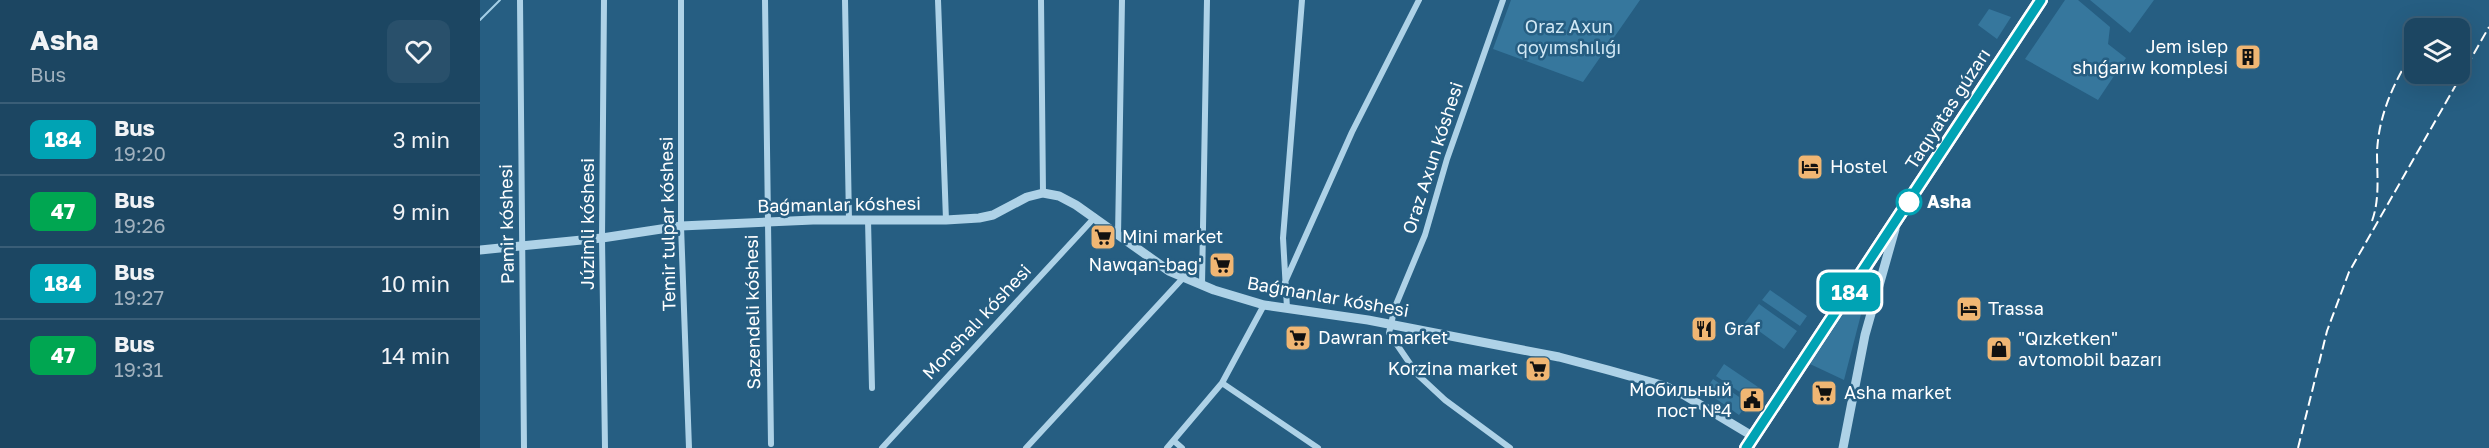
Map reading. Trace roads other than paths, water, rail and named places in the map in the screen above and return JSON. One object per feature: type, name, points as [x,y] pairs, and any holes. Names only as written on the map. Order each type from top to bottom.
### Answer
[{"type":"highway","name":"Taqıyatas gúzarı","points":[[1750,442],[2041,0]]},
{"type":"street","name":"Pamir kóshesi","points":[[520,0],[524,448]]},
{"type":"street","name":"Júzimli kóshesi","points":[[604,0],[602,238],[605,448]]},
{"type":"street","name":"Temir tulpar kóshesi","points":[[681,0],[681,226],[689,448]]},
{"type":"street","name":"Sazendeli kóshesi","points":[[765,0],[766,222],[771,444]]},
{"type":"street","points":[[845,0],[849,220]]},
{"type":"street","points":[[938,0],[945,220]]},
{"type":"street","points":[[1041,0],[1043,193]]},
{"type":"street","points":[[1118,236],[1122,0]]},
{"type":"street","points":[[1202,285],[1207,0]]},
{"type":"street","points":[[1287,308],[1283,238],[1302,0]]},
{"type":"street","points":[[1285,282],[1352,132],[1419,0]]},
{"type":"street","name":"Oraz Axun kóshesi","points":[[1391,325],[1395,307],[1425,235],[1447,159],[1503,0]]},
{"type":"street","name":"Baǵmanlar kóshesi","points":[[480,250],[602,238],[681,226],[849,220],[945,220],[993,215],[1027,197],[1043,193],[1059,195],[1095,217],[1152,262],[1202,285],[1264,305],[1342,315],[1559,357],[1648,381],[1684,395],[1750,442]]},
{"type":"street","points":[[1844,448],[1865,335],[1900,216]]},
{"type":"street","name":"Monshalı kóshesi","points":[[882,448],[1095,217]]},
{"type":"street","points":[[868,220],[872,388]]},
{"type":"street","points":[[1026,448],[1183,278]]},
{"type":"street","points":[[1167,448],[1222,383],[1264,305]]},
{"type":"street","points":[[1391,325],[1389,333],[1417,374],[1445,399],[1510,448]]},
{"type":"street","points":[[1222,383],[1318,448]]},
{"type":"street","points":[[1174,441],[1182,448]]},
{"type":"waterway","points":[[480,20],[500,0]]},
{"type":"railway","points":[[2298,448],[2327,331],[2349,272],[2489,27]]},
{"type":"railway","points":[[2372,221],[2377,196],[2378,137],[2389,97],[2404,68]]},
{"type":"place","name":"Jem islep shıǵarıw komplesi","points":[[2248,57]]},
{"type":"place","name":"Hostel","points":[[1810,167]]},
{"type":"place","name":"Asha","points":[[1909,202]]},
{"type":"place","name":"Mini market","points":[[1103,237]]},
{"type":"place","name":"Nawqan-bag'","points":[[1222,265]]},
{"type":"place","name":"Trassa","points":[[1969,309]]},
{"type":"place","name":"Graf","points":[[1704,329]]},
{"type":"place","name":"Dawran market","points":[[1298,338]]},
{"type":"place","name":"\"Qızketken\" avtomobil bazarı","points":[[1999,349]]},
{"type":"place","name":"Korzina market","points":[[1538,369]]},
{"type":"place","name":"Asha market","points":[[1824,393]]},
{"type":"place","name":"Мобильный пост №4","points":[[1752,400]]},
{"type":"park label","name":"Oraz Axun qoyımshılıǵı","points":[[1569,37]]}]
